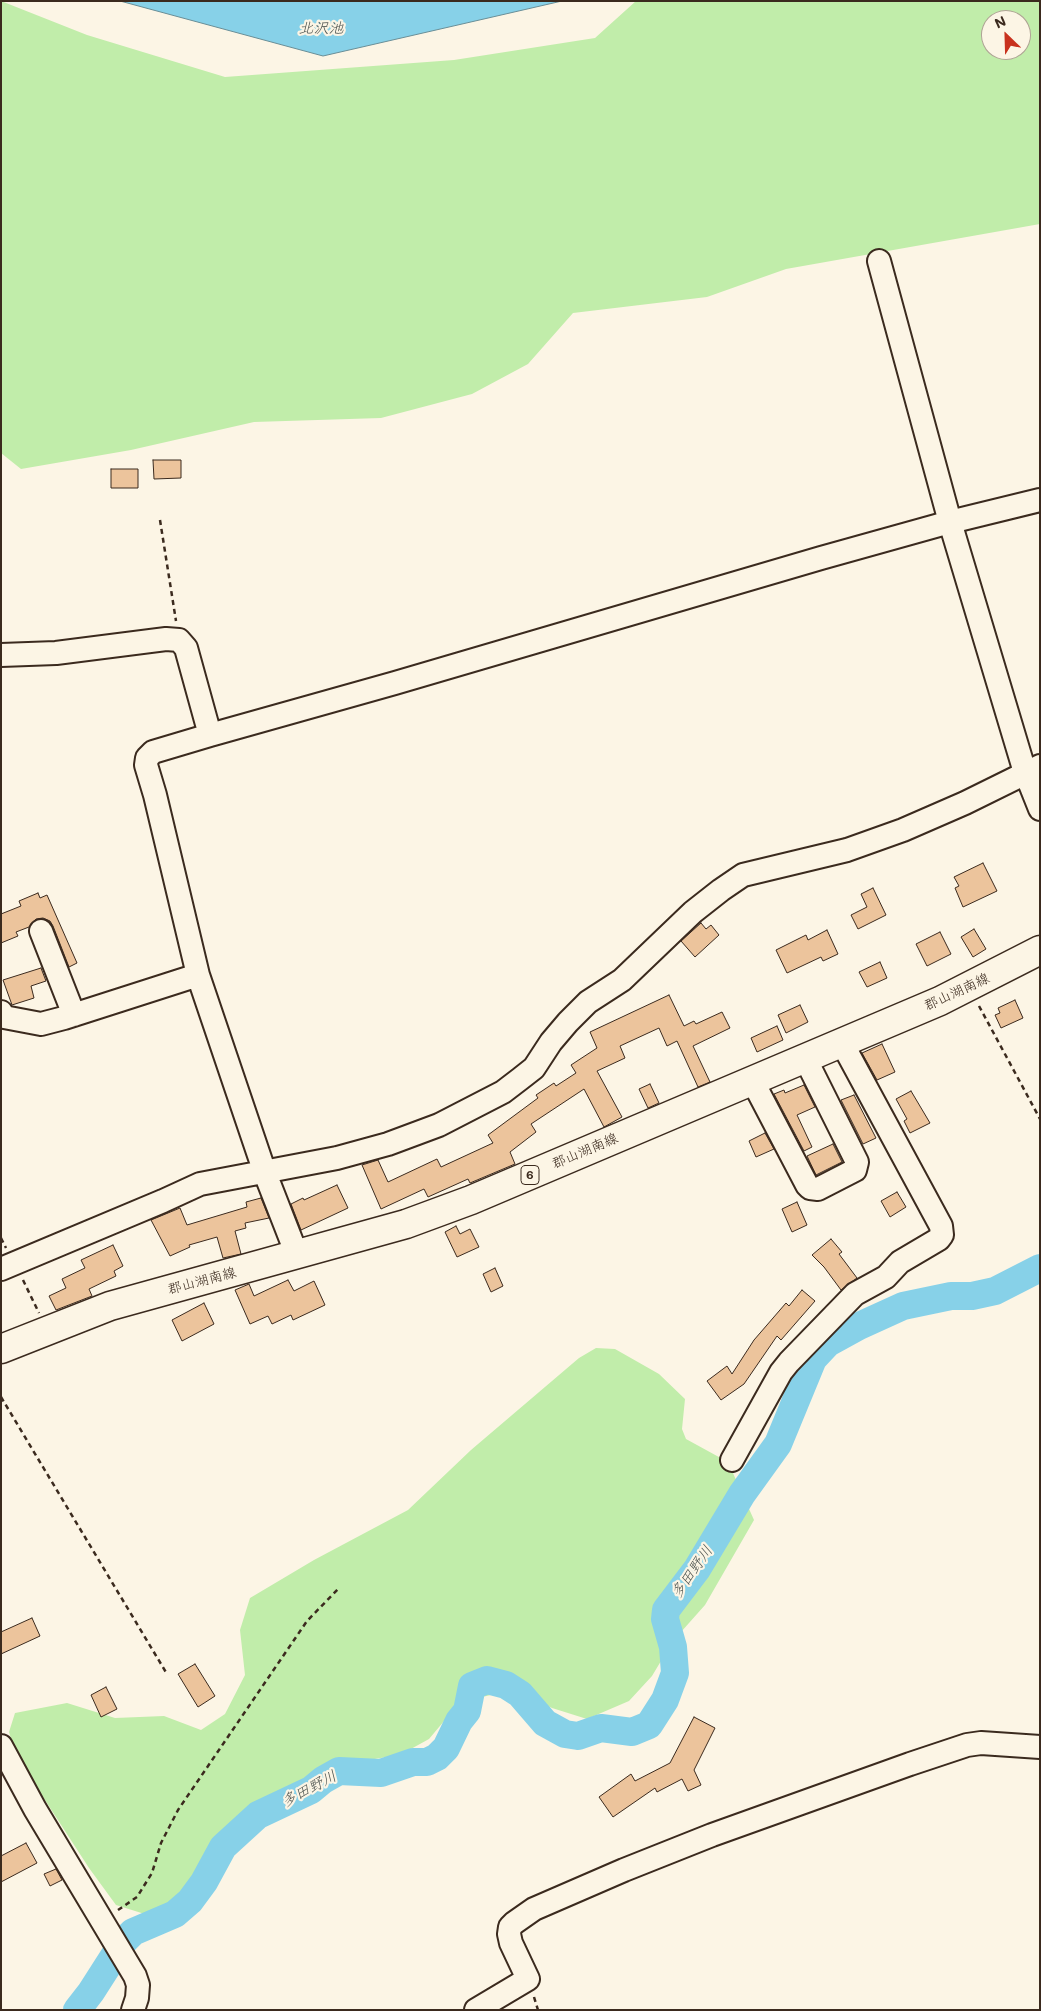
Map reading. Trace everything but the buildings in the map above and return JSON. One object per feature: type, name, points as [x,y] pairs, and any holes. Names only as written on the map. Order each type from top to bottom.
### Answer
[{"type":"main road","name":"郡山湖南線","points":[[1,1349],[110,1306],[406,1224],[471,1200],[968,987],[1040,950]]},
{"type":"street","points":[[879,261],[950,522],[1032,770],[1040,809]]},
{"type":"street","points":[[297,1255],[265,1173],[198,975],[156,794],[146,765],[147,758],[153,752],[210,735],[950,522],[1040,500]]},
{"type":"street","points":[[1,655],[56,653],[166,639],[179,640],[186,648],[210,735]]},
{"type":"street","points":[[8,1266],[163,1202],[200,1184],[337,1158],[388,1144],[439,1125],[503,1092],[534,1068],[551,1042],[588,1002],[622,980],[693,912],[743,875],[848,850],[903,830],[956,807],[1032,770]]},
{"type":"street","points":[[41,931],[74,1015]]},
{"type":"street","points":[[2,1018],[41,1024],[198,975]]},
{"type":"street","points":[[732,1460],[781,1372],[789,1362],[855,1294],[886,1277],[900,1262],[942,1236],[941,1226],[842,1042]]},
{"type":"street","points":[[752,1080],[807,1185],[810,1188],[818,1189],[855,1170],[857,1162],[805,1058]]},
{"type":"street","points":[[476,2010],[528,1979],[510,1943],[509,1934],[510,1927],[514,1923],[534,1910],[624,1870],[694,1842],[967,1745],[981,1743],[1040,1748]]},
{"type":"street","points":[[1,1746],[35,1809],[127,1962],[138,1985],[137,1998],[133,2010]]},
{"type":"path","points":[[160,520],[179,640]]},
{"type":"path","points":[[968,987],[1040,1119]]},
{"type":"path","points":[[1,1238],[8,1266],[48,1330]]},
{"type":"path","points":[[1,1397],[167,1674]]},
{"type":"path","points":[[105,1926],[137,1897],[152,1873],[161,1843],[178,1810],[307,1621],[340,1587]]},
{"type":"green space","points":[[1,1],[87,35],[225,77],[454,60],[595,38],[636,1],[1040,1],[1040,224],[786,269],[707,297],[573,313],[528,364],[472,394],[381,418],[254,422],[131,450],[21,469],[1,453]]},
{"type":"green space","points":[[596,1348],[615,1349],[659,1374],[685,1399],[682,1429],[686,1439],[728,1462],[754,1520],[705,1605],[673,1641],[652,1676],[629,1701],[587,1719],[552,1708],[513,1690],[460,1702],[429,1739],[400,1755],[368,1760],[279,1792],[177,1898],[151,1916],[116,1905],[18,1762],[9,1732],[15,1713],[67,1703],[115,1718],[164,1716],[201,1730],[225,1714],[245,1675],[240,1630],[250,1598],[314,1560],[408,1510],[471,1450],[579,1358]]},
{"type":"water","name":"北沢池","points":[[120,1],[562,1],[323,56]]},
{"type":"waterway","name":"多田野川","points":[[77,2010],[91,1992],[123,1942],[133,1932],[175,1914],[190,1901],[204,1882],[223,1847],[258,1815],[311,1790],[323,1780],[339,1771],[381,1773],[413,1762],[427,1762],[437,1757],[446,1748],[459,1721],[467,1711],[472,1686],[487,1680],[506,1685],[520,1694],[545,1723],[565,1734],[578,1736],[601,1728],[632,1732],[649,1725],[665,1700],[675,1673],[673,1647],[665,1619],[666,1610],[697,1569],[742,1494],[778,1444],[813,1359],[828,1343],[859,1326],[903,1306],[951,1296],[972,1296],[995,1291],[1040,1268]]}]
